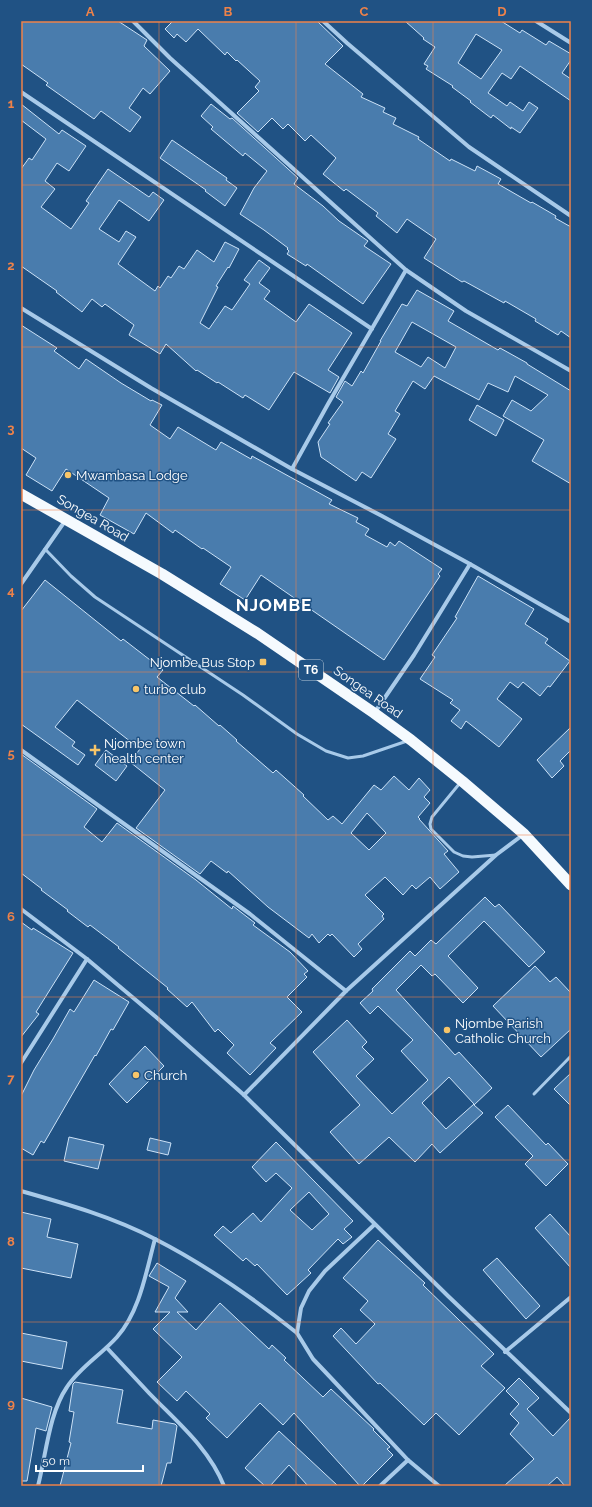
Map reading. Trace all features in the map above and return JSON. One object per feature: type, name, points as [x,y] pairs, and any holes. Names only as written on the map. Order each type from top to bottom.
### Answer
[{"type":"highway","name":"Songea Road","points":[[21,494],[162,574],[257,633],[374,713],[411,740],[462,781],[524,834],[571,885]]},
{"type":"street","points":[[133,21],[210,94],[288,163],[392,259],[466,311],[571,371]]},
{"type":"street","points":[[323,21],[469,147],[571,216]]},
{"type":"street","points":[[536,21],[571,43]]},
{"type":"street","points":[[21,92],[372,329]]},
{"type":"street","points":[[292,469],[406,270]]},
{"type":"street","points":[[21,308],[151,388],[292,469],[470,564],[571,622]]},
{"type":"street","points":[[21,584],[45,548],[67,519]]},
{"type":"street","points":[[374,713],[414,655],[470,564]]},
{"type":"street","points":[[21,750],[250,914],[346,991]]},
{"type":"street","points":[[244,1095],[346,991],[496,855],[524,834]]},
{"type":"street","points":[[21,909],[87,959],[156,1017],[244,1095],[505,1352],[571,1414]]},
{"type":"street","points":[[21,1063],[87,959]]},
{"type":"street","points":[[21,1191],[88,1211],[155,1239],[196,1262],[263,1305],[297,1333],[313,1359],[408,1460],[438,1486]]},
{"type":"street","points":[[297,1333],[301,1308],[309,1291],[325,1271],[374,1224]]},
{"type":"street","points":[[38,1486],[50,1432],[61,1398],[67,1387],[80,1372],[107,1348],[130,1319],[138,1300],[155,1239]]},
{"type":"street","points":[[505,1352],[571,1296]]},
{"type":"street","points":[[107,1348],[186,1430],[209,1457],[224,1486]]},
{"type":"street","points":[[380,1486],[408,1460]]},
{"type":"lane","points":[[45,548],[71,576],[95,597],[243,695],[297,734],[326,751],[348,758],[363,756],[411,740]]},
{"type":"lane","points":[[462,781],[432,817],[430,824],[431,830],[454,852],[463,856],[472,858],[496,855]]},
{"type":"lane","points":[[534,1094],[571,1056]]},
{"type":"building","points":[[21,21],[118,21],[147,40],[144,46],[170,71],[150,94],[143,88],[129,108],[141,117],[130,132],[101,111],[94,119],[46,85],[48,83],[21,64]]},
{"type":"building","points":[[173,21],[317,21],[343,46],[325,64],[363,94],[361,97],[385,108],[383,112],[396,118],[393,124],[419,137],[418,139],[450,161],[451,159],[475,171],[477,166],[501,179],[498,184],[556,216],[555,218],[571,227],[571,338],[561,331],[558,335],[535,321],[536,319],[505,301],[504,303],[464,281],[462,282],[424,258],[436,239],[407,219],[397,233],[376,216],[378,213],[346,189],[344,191],[323,174],[336,158],[311,135],[305,141],[288,124],[283,129],[272,118],[258,132],[237,113],[259,91],[255,87],[260,81],[227,52],[225,55],[198,29],[186,42],[177,34],[174,38],[165,29]]},
{"type":"building","points":[[405,21],[501,21],[520,33],[522,30],[546,45],[549,41],[571,54],[571,60],[562,73],[571,79],[571,101],[520,66],[511,79],[502,73],[488,93],[507,106],[510,102],[523,111],[529,102],[538,108],[520,133],[511,127],[511,129],[493,115],[491,118],[452,87],[453,86],[426,69],[428,66],[424,64],[435,47],[423,39],[424,38]],"holes":[[[476,34],[502,50],[481,79],[458,63]]]},
{"type":"building","points":[[21,104],[59,134],[62,130],[86,146],[69,171],[57,163],[45,181],[55,189],[41,207],[71,229],[89,203],[86,201],[108,169],[149,197],[153,192],[164,200],[149,221],[119,200],[99,229],[119,242],[126,231],[136,237],[118,264],[155,291],[158,286],[160,288],[168,276],[171,278],[179,266],[184,269],[197,250],[214,262],[225,242],[239,249],[229,268],[228,267],[216,286],[218,287],[200,323],[209,329],[225,306],[232,310],[250,284],[244,280],[259,260],[270,268],[259,283],[270,291],[264,299],[296,322],[309,304],[352,333],[328,370],[339,377],[330,393],[294,372],[269,410],[245,395],[243,398],[218,382],[217,383],[197,370],[196,371],[166,344],[160,354],[129,335],[134,325],[105,304],[102,307],[92,299],[82,312],[56,292],[57,291],[21,266],[21,169],[29,158],[32,160],[46,139],[21,120]]},
{"type":"building","points":[[211,104],[230,119],[232,118],[298,178],[294,184],[323,206],[339,221],[368,241],[364,246],[391,264],[363,304],[307,264],[306,266],[287,254],[289,251],[287,249],[288,248],[240,214],[254,188],[267,171],[245,153],[243,156],[211,129],[213,127],[201,116]]},
{"type":"building","points":[[172,140],[227,178],[226,180],[237,188],[225,206],[205,191],[206,190],[160,158]]},
{"type":"building","points":[[417,290],[454,311],[448,321],[498,350],[500,348],[527,363],[571,391],[571,484],[532,461],[544,440],[503,416],[512,400],[531,411],[548,395],[515,376],[508,392],[488,383],[479,400],[434,376],[425,389],[413,381],[395,411],[400,414],[388,434],[396,439],[371,478],[362,472],[356,481],[321,457],[318,442],[330,424],[328,423],[343,402],[336,397],[345,381],[352,386],[361,371],[363,373],[402,304],[407,306]],"holes":[[[412,322],[456,347],[445,368],[428,357],[421,367],[395,352]]]},
{"type":"building","points":[[21,325],[57,348],[54,351],[79,369],[86,359],[121,383],[151,401],[152,400],[162,405],[150,425],[170,439],[178,427],[216,450],[221,442],[251,459],[252,456],[332,500],[329,504],[358,518],[356,522],[369,529],[365,535],[387,547],[390,542],[395,546],[399,541],[442,569],[438,574],[440,576],[384,660],[261,575],[245,600],[220,584],[231,567],[175,530],[173,533],[146,513],[134,534],[100,515],[109,498],[66,469],[52,491],[26,475],[36,458],[21,448]]},
{"type":"building","points":[[477,405],[504,420],[496,436],[469,420]]},
{"type":"building","points":[[478,576],[534,609],[525,624],[548,639],[545,643],[570,661],[550,687],[548,686],[540,696],[523,682],[518,688],[510,682],[497,699],[522,719],[499,747],[466,721],[461,729],[451,721],[460,710],[450,703],[453,700],[420,679],[435,657],[432,655],[457,618],[455,617]]},
{"type":"building","points":[[45,580],[121,641],[123,639],[163,670],[157,677],[194,706],[195,705],[219,726],[220,725],[273,773],[276,770],[304,795],[303,796],[328,820],[333,816],[342,824],[374,785],[381,790],[394,776],[409,790],[419,778],[430,790],[424,797],[430,803],[418,817],[448,851],[444,854],[459,872],[440,889],[430,877],[416,889],[412,885],[403,895],[385,877],[365,895],[384,914],[382,916],[384,919],[358,944],[362,949],[354,957],[332,934],[330,936],[328,934],[319,943],[312,934],[309,938],[268,907],[228,871],[227,873],[211,861],[200,874],[136,828],[165,790],[130,762],[140,749],[77,700],[55,727],[75,742],[72,746],[85,755],[78,765],[21,724],[21,611]],"holes":[[[367,813],[386,833],[369,850],[351,833]]]},
{"type":"building","points":[[571,727],[571,750],[560,761],[564,766],[552,778],[537,760]]},
{"type":"building","points":[[106,750],[127,766],[116,781],[95,765]]},
{"type":"building","points":[[21,754],[97,809],[84,827],[102,842],[117,823],[196,880],[232,909],[233,906],[255,923],[253,925],[290,952],[308,971],[304,974],[307,977],[287,997],[302,1012],[270,1043],[276,1048],[250,1075],[227,1053],[234,1045],[218,1029],[215,1032],[192,1002],[187,1007],[167,989],[168,988],[118,948],[119,947],[90,925],[88,927],[21,873]]},
{"type":"building","points":[[485,897],[495,907],[499,904],[545,952],[529,967],[484,921],[448,956],[478,988],[463,1003],[435,974],[432,976],[421,965],[396,990],[455,1055],[459,1052],[492,1088],[474,1105],[483,1113],[440,1153],[432,1144],[415,1162],[389,1137],[359,1164],[330,1132],[360,1105],[313,1052],[347,1020],[367,1042],[362,1047],[374,1059],[356,1076],[392,1114],[428,1080],[401,1051],[413,1040],[378,1006],[370,1014],[360,1003],[410,951],[415,956],[431,940],[436,944]],"holes":[[[449,1077],[474,1104],[446,1129],[422,1103]]]},
{"type":"building","points":[[21,922],[32,930],[33,928],[73,953],[36,1012],[39,1014],[21,1037]]},
{"type":"building","points":[[535,966],[550,982],[556,977],[571,993],[571,1029],[541,1057],[493,1006]]},
{"type":"building","points":[[94,980],[129,1002],[113,1030],[111,1029],[96,1056],[95,1055],[44,1143],[41,1141],[33,1155],[21,1148],[21,1096],[34,1070],[70,1009],[74,1012]]},
{"type":"building","name":"Church","points":[[145,1046],[164,1066],[127,1103],[109,1084]]},
{"type":"building","points":[[571,1073],[571,1106],[554,1089]]},
{"type":"building","points":[[508,1105],[546,1145],[548,1143],[568,1164],[546,1186],[525,1164],[533,1156],[495,1117]]},
{"type":"building","points":[[69,1137],[104,1145],[98,1169],[64,1161]]},
{"type":"building","points":[[150,1138],[171,1143],[168,1155],[147,1150]]},
{"type":"building","points":[[276,1142],[353,1221],[344,1229],[352,1237],[343,1244],[338,1239],[308,1270],[311,1273],[287,1295],[257,1264],[255,1266],[246,1258],[243,1261],[214,1235],[223,1226],[231,1233],[253,1213],[261,1222],[292,1188],[276,1173],[266,1182],[252,1167]],"holes":[[[309,1192],[329,1214],[312,1230],[290,1210]]]},
{"type":"building","points":[[21,1212],[51,1219],[47,1237],[78,1244],[71,1278],[21,1268]]},
{"type":"building","points":[[550,1214],[571,1237],[571,1268],[535,1228]]},
{"type":"building","points":[[378,1240],[425,1283],[423,1285],[494,1354],[481,1366],[505,1388],[459,1435],[436,1413],[424,1425],[380,1383],[378,1384],[333,1336],[341,1328],[356,1344],[375,1324],[360,1310],[368,1301],[343,1278]]},
{"type":"building","points":[[497,1258],[540,1306],[526,1319],[483,1270]]},
{"type":"building","points":[[157,1263],[186,1281],[175,1298],[188,1312],[177,1312],[196,1330],[220,1303],[269,1349],[272,1345],[286,1358],[284,1360],[323,1397],[331,1389],[374,1429],[373,1430],[390,1447],[387,1449],[393,1455],[362,1486],[360,1486],[294,1413],[283,1425],[260,1403],[227,1438],[206,1418],[210,1414],[186,1391],[177,1401],[157,1382],[182,1357],[153,1329],[170,1312],[155,1312],[169,1287],[149,1276]]},
{"type":"building","points":[[21,1333],[67,1342],[62,1369],[21,1361]]},
{"type":"building","points":[[519,1378],[539,1398],[527,1409],[553,1436],[571,1417],[571,1486],[565,1486],[557,1477],[547,1486],[504,1486],[534,1459],[510,1434],[519,1423],[510,1414],[519,1404],[506,1391]]},
{"type":"building","points":[[75,1382],[123,1390],[117,1423],[152,1429],[153,1420],[175,1424],[177,1426],[171,1463],[167,1463],[161,1486],[60,1486],[71,1443],[69,1442],[74,1412],[69,1411],[73,1384]]},
{"type":"building","points":[[21,1398],[52,1407],[46,1431],[36,1428],[27,1481],[21,1481]]},
{"type":"building","points":[[279,1431],[338,1486],[308,1486],[289,1465],[270,1486],[265,1486],[245,1468]]},
{"type":"place","name":"Mwambasa Lodge","points":[[68,475]]},
{"type":"place","name":"Njombe Bus Stop","points":[[263,662]]},
{"type":"place","name":"turbo club","points":[[136,689]]},
{"type":"place","name":"Njombe town health center","points":[[95,750]]},
{"type":"place","name":"Njombe Parish Catholic Church","points":[[447,1030]]},
{"type":"place","name":"Church","points":[[136,1075]]},
{"type":"district","name":"NJOMBE","points":[[274,605]]}]
